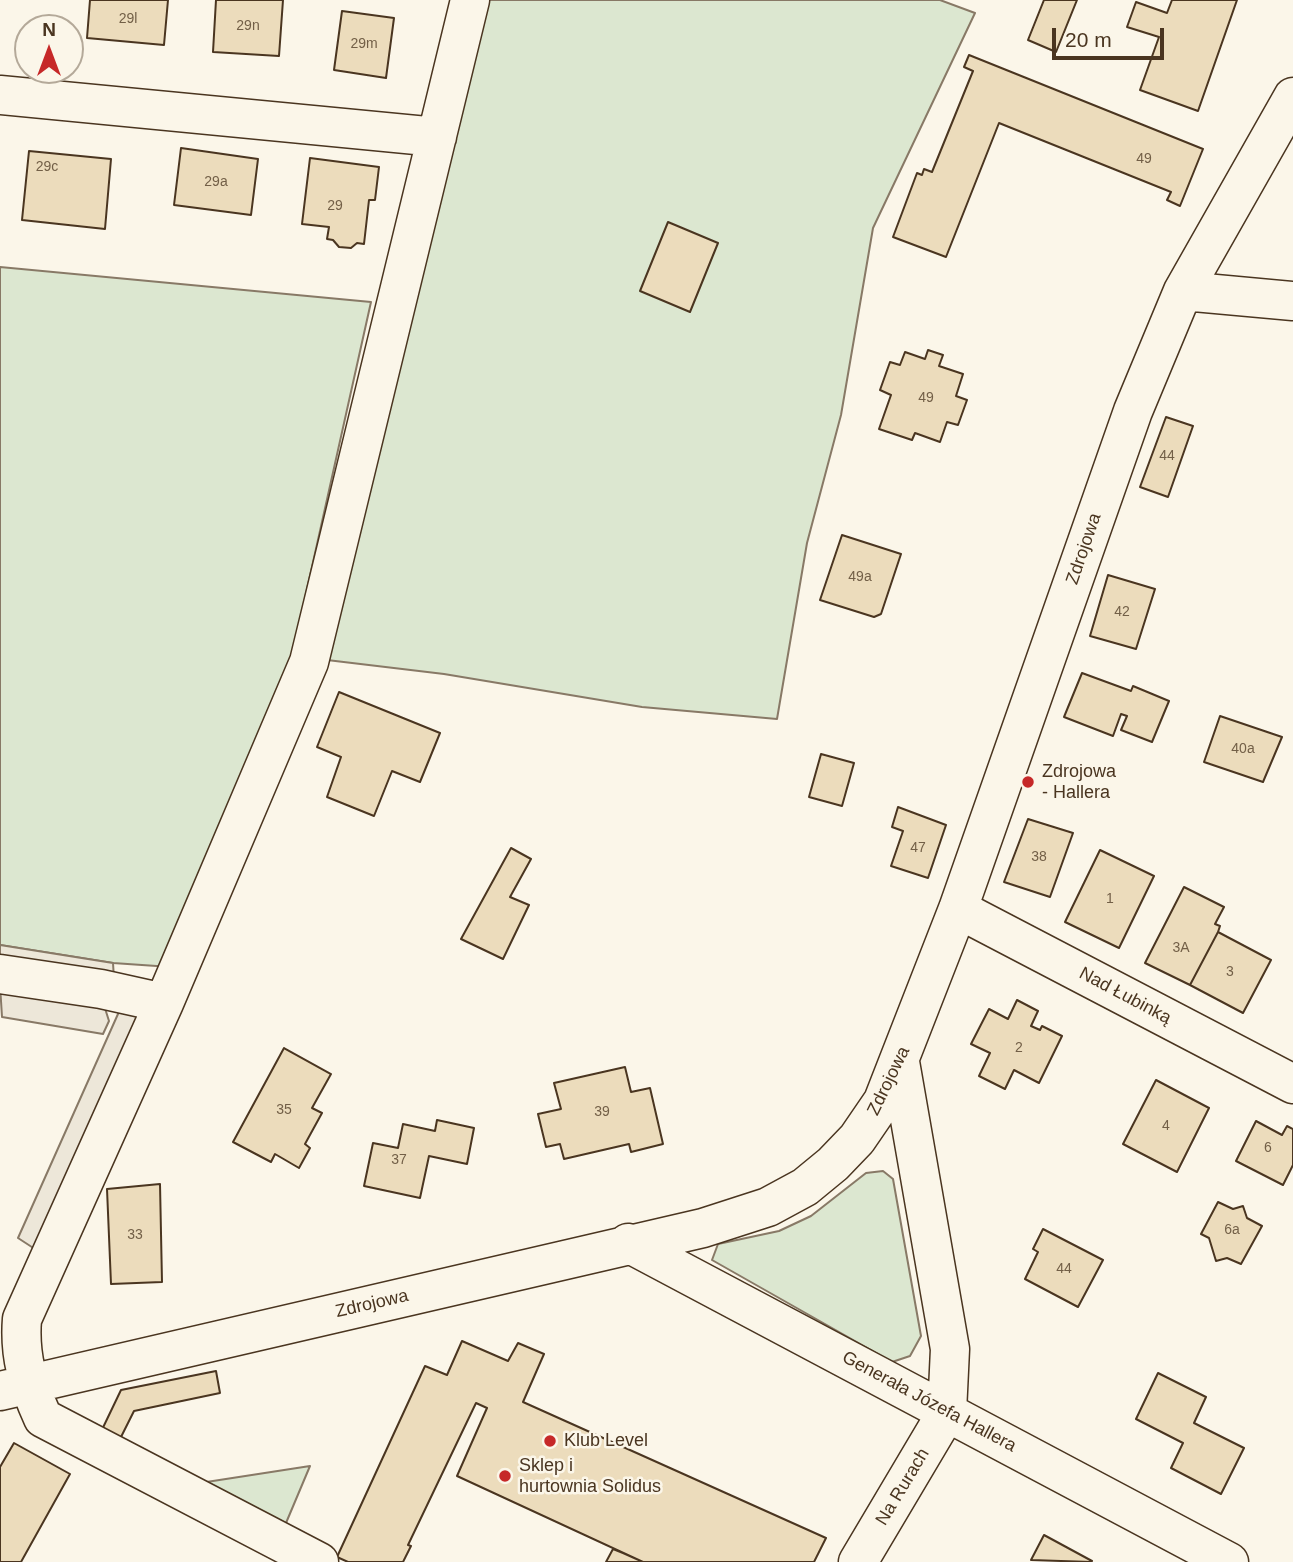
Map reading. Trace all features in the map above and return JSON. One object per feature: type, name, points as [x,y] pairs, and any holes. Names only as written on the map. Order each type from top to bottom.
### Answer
[{"type":"street","points":[[319,1562],[277,1552],[43,1418],[14,1388],[22,1319],[164,1003],[309,662],[470,0]]},
{"type":"street","points":[[0,95],[437,137]]},
{"type":"street","name":"Zdrojowa","points":[[14,1388],[628,1243],[704,1228],[768,1207],[805,1187],[833,1164],[857,1139],[883,1101],[900,1062],[958,909],[1133,411],[1183,291],[1293,97]]},
{"type":"street","points":[[1183,291],[1293,301]]},
{"type":"street","name":"Nad Łubinką","points":[[958,909],[1293,1084]]},
{"type":"street","points":[[0,974],[101,989],[164,1003]]},
{"type":"street","points":[[900,1062],[950,1349],[947,1412]]},
{"type":"street","name":"Generała Józefa Hallera","points":[[628,1243],[1229,1562]]},
{"type":"street","name":"Na Rurach","points":[[858,1562],[947,1412]]},
{"type":"green space","points":[[488,0],[940,0],[975,13],[873,228],[841,415],[807,543],[777,719],[642,707],[444,674],[327,660]]},
{"type":"green space","points":[[0,267],[371,302],[291,661],[171,967],[113,963],[0,945]]},
{"type":"green space","points":[[883,1171],[893,1179],[921,1336],[910,1356],[892,1362],[712,1260],[718,1244],[779,1231],[811,1216],[866,1173]]},
{"type":"green space","points":[[310,1466],[286,1523],[282,1526],[200,1483]]},
{"type":"shaded area","points":[[0,945],[113,963],[114,979],[0,962]]},
{"type":"shaded area","points":[[0,985],[103,1002],[109,1021],[103,1034],[2,1017]]},
{"type":"shaded area","points":[[122,1005],[146,1025],[41,1253],[18,1238]]},
{"type":"building","points":[[90,0],[168,0],[164,45],[87,38]]},
{"type":"building","points":[[216,0],[283,0],[279,56],[213,52]]},
{"type":"building","points":[[1044,0],[1077,0],[1056,52],[1028,40]]},
{"type":"building","points":[[1172,0],[1237,0],[1198,111],[1140,90],[1159,37],[1127,27],[1136,2],[1167,13]]},
{"type":"building","points":[[342,11],[394,18],[386,78],[334,70]]},
{"type":"building","points":[[969,55],[1203,149],[1180,206],[1167,200],[1171,192],[999,123],[946,257],[893,237],[917,173],[922,175],[924,169],[932,172],[973,71],[964,67]]},
{"type":"building","points":[[181,148],[258,159],[251,215],[174,205]]},
{"type":"building","points":[[29,151],[111,159],[105,229],[22,220]]},
{"type":"building","points":[[310,158],[379,167],[375,200],[369,200],[364,244],[357,243],[351,248],[339,247],[333,240],[327,239],[329,227],[302,224]]},
{"type":"building","points":[[668,222],[718,243],[690,312],[640,291]]},
{"type":"building","points":[[928,350],[943,355],[939,366],[963,374],[956,396],[967,400],[958,425],[947,422],[940,442],[915,433],[912,440],[879,429],[891,395],[880,390],[890,362],[900,365],[905,352],[925,359]]},
{"type":"building","points":[[1166,417],[1193,426],[1168,497],[1140,487]]},
{"type":"building","points":[[842,535],[901,554],[881,614],[874,617],[820,600]]},
{"type":"building","points":[[1108,575],[1155,589],[1136,649],[1090,636]]},
{"type":"building","points":[[1082,673],[1131,691],[1133,686],[1169,701],[1152,742],[1121,730],[1127,716],[1121,714],[1113,736],[1064,717]]},
{"type":"building","points":[[339,692],[440,733],[420,782],[392,771],[374,816],[327,797],[341,757],[317,747]]},
{"type":"building","points":[[1220,716],[1282,737],[1263,782],[1204,762]]},
{"type":"building","points":[[821,754],[854,763],[842,806],[809,797]]},
{"type":"building","points":[[898,807],[946,825],[928,878],[891,866],[903,831],[892,827]]},
{"type":"building","points":[[1028,819],[1073,833],[1050,897],[1004,882]]},
{"type":"building","points":[[511,848],[531,859],[510,897],[529,905],[503,959],[461,939]]},
{"type":"building","points":[[1100,850],[1154,876],[1119,948],[1065,922]]},
{"type":"building","points":[[1184,887],[1224,907],[1215,924],[1220,926],[1218,932],[1190,985],[1145,963]]},
{"type":"building","points":[[1218,932],[1271,960],[1243,1013],[1190,985]]},
{"type":"building","points":[[1017,1000],[1038,1011],[1031,1026],[1040,1030],[1042,1026],[1062,1036],[1039,1083],[1014,1070],[1005,1089],[979,1076],[990,1053],[971,1044],[989,1009],[1008,1019]]},
{"type":"building","points":[[284,1048],[331,1074],[312,1108],[322,1113],[305,1144],[310,1148],[299,1168],[275,1154],[271,1162],[233,1142]]},
{"type":"building","points":[[625,1067],[631,1092],[650,1088],[663,1144],[631,1152],[629,1144],[564,1159],[560,1144],[546,1147],[538,1114],[561,1109],[554,1083]]},
{"type":"building","points":[[1156,1080],[1209,1108],[1177,1172],[1123,1144]]},
{"type":"building","points":[[437,1120],[474,1128],[467,1164],[429,1156],[420,1198],[364,1186],[373,1143],[398,1148],[403,1124],[435,1131]]},
{"type":"building","points":[[1256,1121],[1282,1135],[1287,1126],[1293,1129],[1293,1165],[1283,1185],[1236,1161]]},
{"type":"building","points":[[160,1184],[162,1282],[111,1284],[107,1189]]},
{"type":"building","points":[[1218,1202],[1233,1209],[1243,1206],[1247,1218],[1262,1226],[1241,1264],[1227,1258],[1216,1261],[1209,1238],[1201,1234]]},
{"type":"building","points":[[1043,1229],[1103,1260],[1078,1307],[1025,1279],[1038,1252],[1033,1249]]},
{"type":"building","points":[[462,1341],[508,1361],[518,1343],[544,1354],[523,1402],[826,1538],[814,1562],[643,1562],[457,1476],[487,1408],[476,1403],[408,1545],[411,1546],[403,1562],[348,1562],[337,1557],[425,1366],[447,1375]]},
{"type":"building","points":[[216,1371],[220,1393],[134,1411],[116,1447],[98,1438],[121,1390]]},
{"type":"building","points":[[1158,1373],[1206,1397],[1194,1423],[1244,1448],[1221,1494],[1171,1468],[1183,1443],[1136,1419]]},
{"type":"building","points":[[14,1443],[70,1474],[21,1562],[0,1562],[0,1467]]},
{"type":"building","points":[[1044,1535],[1092,1561],[1031,1560]]},
{"type":"building","points":[[613,1549],[623,1553],[643,1562],[606,1562]]},
{"type":"place","name":"Zdrojowa - Hallera","points":[[1028,782]]},
{"type":"place","name":"Klub Level","points":[[550,1441]]},
{"type":"place","name":"Sklep i hurtownia Solidus","points":[[505,1476]]}]
